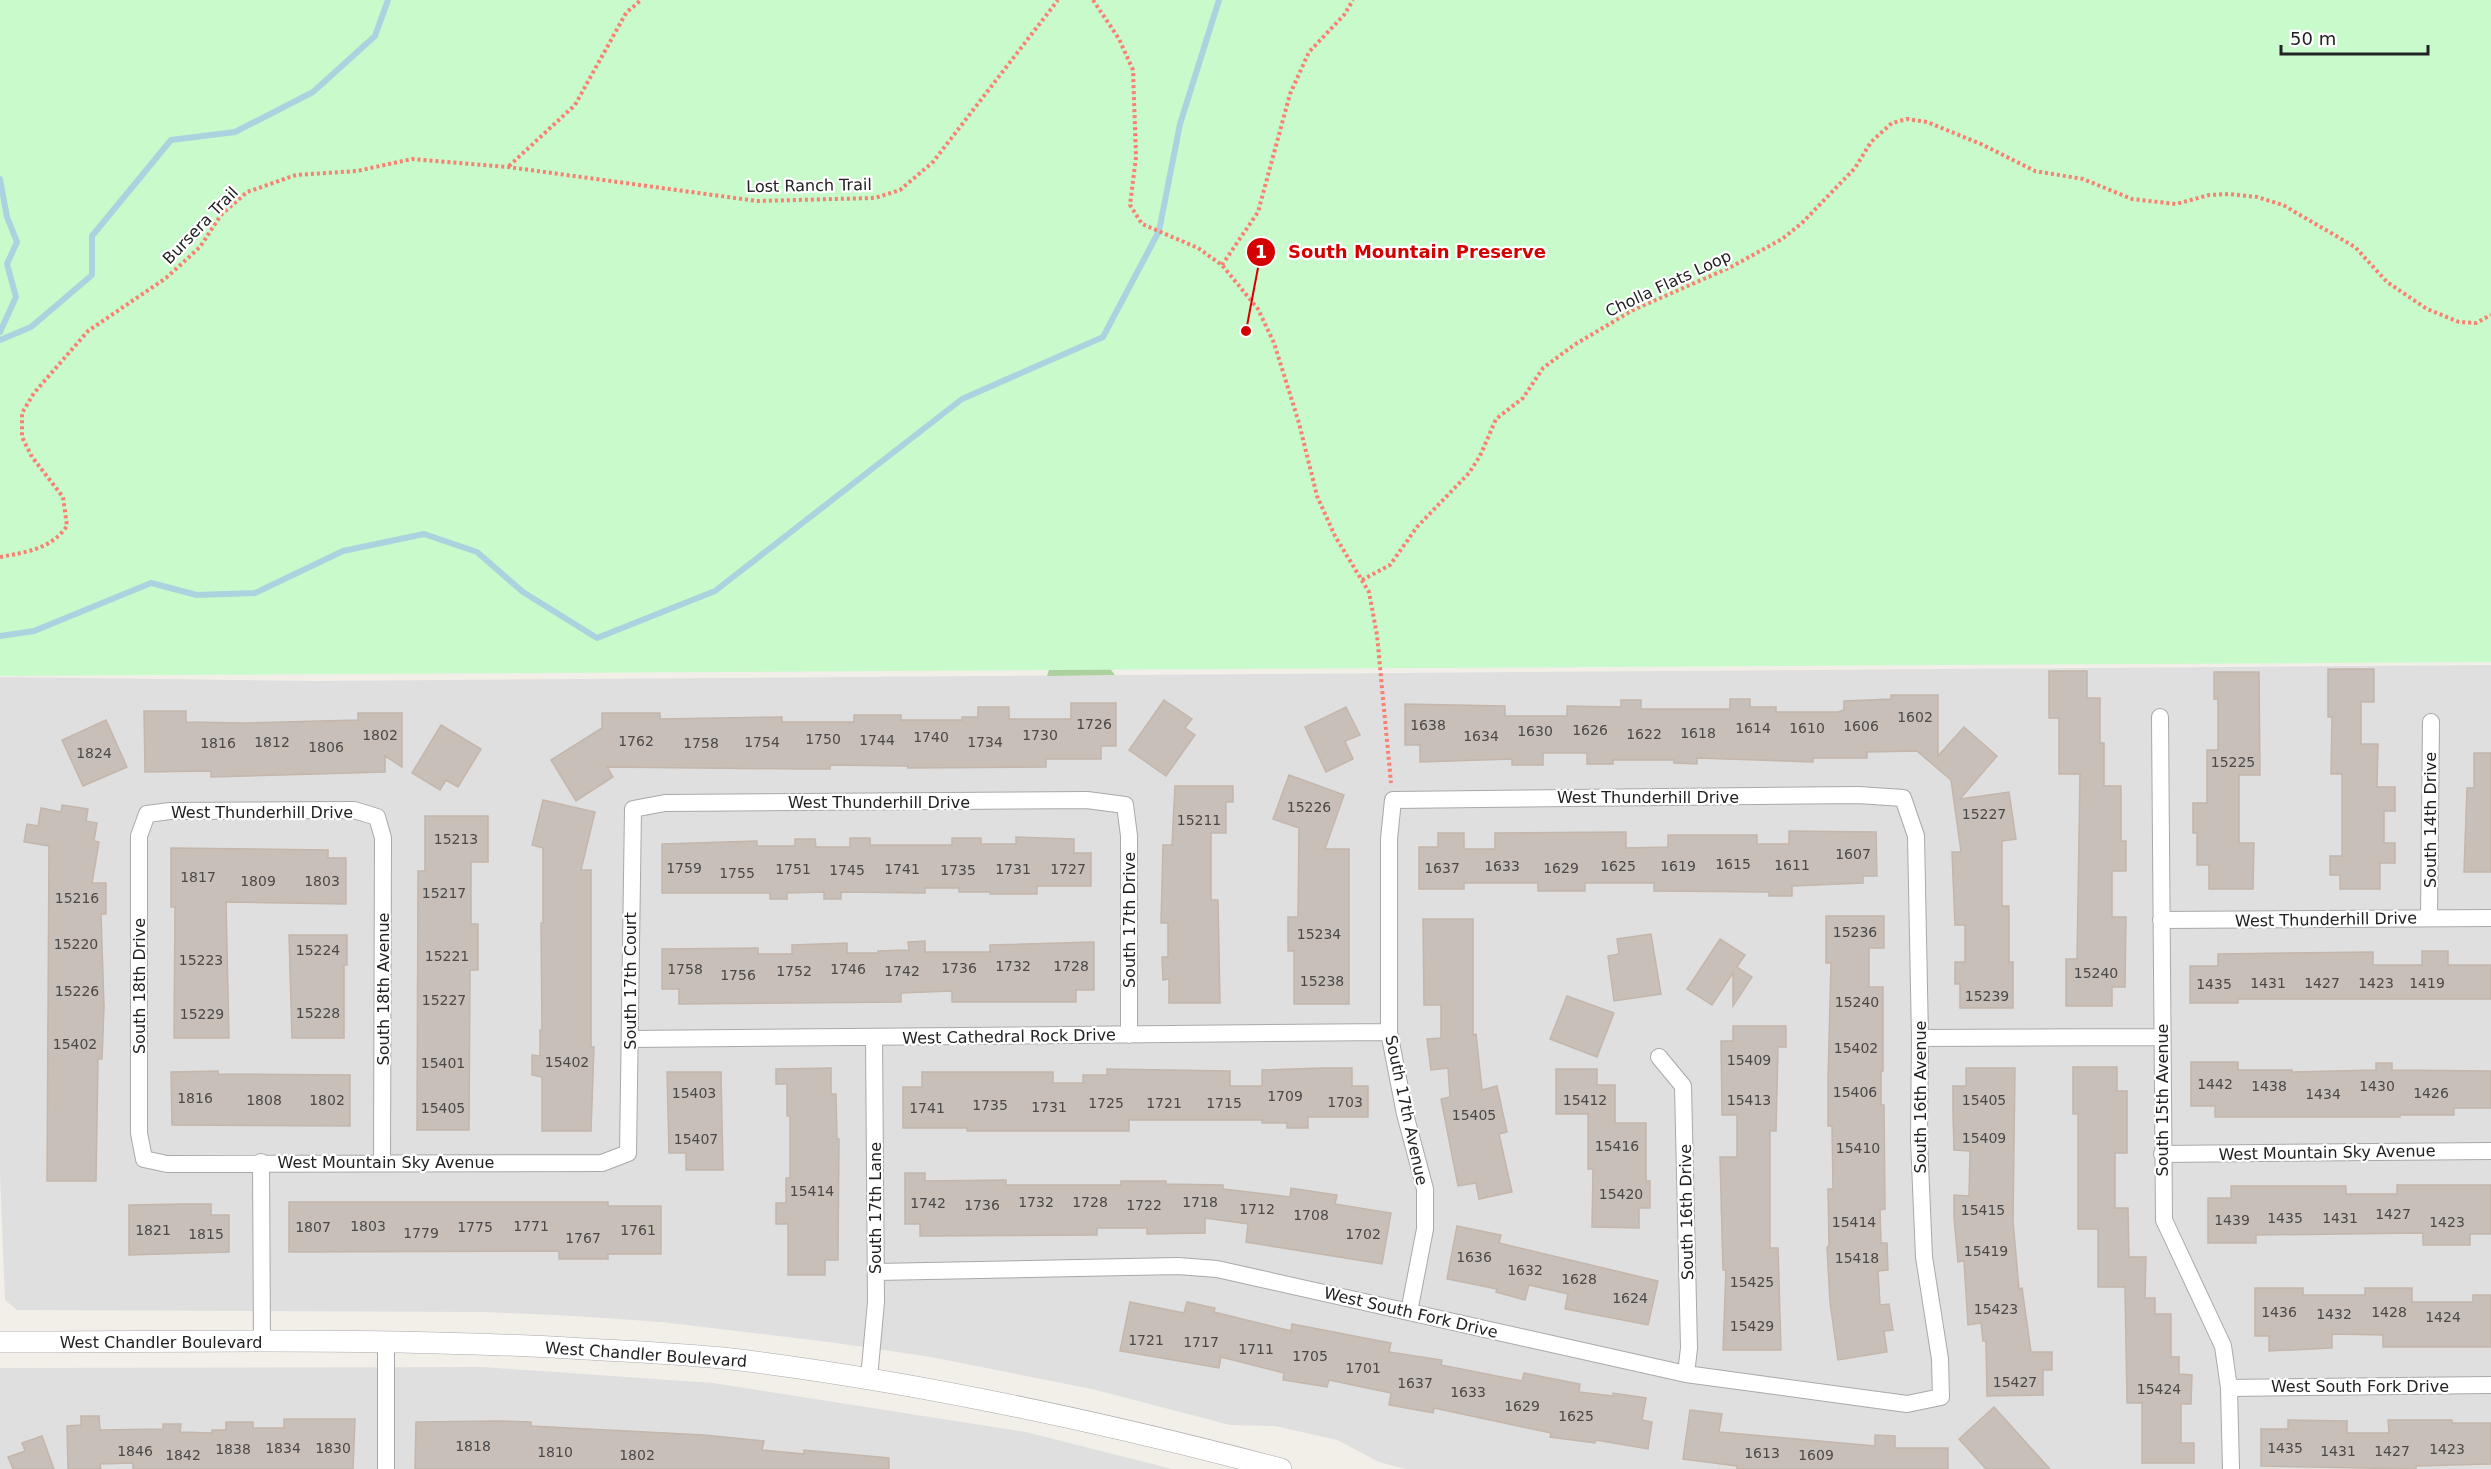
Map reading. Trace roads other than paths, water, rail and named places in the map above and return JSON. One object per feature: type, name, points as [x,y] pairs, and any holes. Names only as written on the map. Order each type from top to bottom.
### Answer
[{"type":"street","name":"South 15th Avenue","points":[[2160,717],[2164,1220],[2223,1346],[2229,1388],[2231,1469]]},
{"type":"street","name":"South 14th Drive","points":[[2430,918],[2431,722]]},
{"type":"street","name":"West Thunderhill Drive","points":[[1393,800],[1858,795],[1903,798]]},
{"type":"street","name":"South 16th Avenue","points":[[1903,798],[1916,836],[1920,1038],[1919,1140],[1924,1257],[1940,1359],[1941,1397]]},
{"type":"street","name":"West Thunderhill Drive","points":[[633,809],[665,803],[1087,800],[1125,805]]},
{"type":"street","name":"South 17th Avenue","points":[[1393,800],[1389,840],[1389,1032],[1405,1114],[1425,1189],[1425,1229],[1409,1312]]},
{"type":"street","name":"South 17th Drive","points":[[1125,805],[1129,836],[1129,1035]]},
{"type":"street","name":"South 17th Court","points":[[628,1153],[633,809]]},
{"type":"street","name":"West Thunderhill Drive","points":[[147,814],[170,811],[354,810],[377,817]]},
{"type":"street","name":"South 18th Drive","points":[[144,1159],[139,1133],[139,836],[147,814]]},
{"type":"street","name":"South 18th Avenue","points":[[377,817],[383,838],[382,1162]]},
{"type":"street","name":"West Thunderhill Drive","points":[[2161,920],[2491,918]]},
{"type":"street","name":"West Cathedral Rock Drive","points":[[630,1040],[1389,1032]]},
{"type":"street","name":"South 17th Lane","points":[[869,1378],[876,1302],[874,1037]]},
{"type":"street","points":[[1920,1038],[2162,1037]]},
{"type":"street","name":"South 16th Drive","points":[[1659,1057],[1683,1086],[1689,1348],[1686,1374]]},
{"type":"street","name":"West Mountain Sky Avenue","points":[[2162,1154],[2491,1150]]},
{"type":"street","name":"West Mountain Sky Avenue","points":[[144,1159],[167,1164],[602,1163],[628,1153]]},
{"type":"street","points":[[261,1162],[262,1342]]},
{"type":"street","name":"West South Fork Drive","points":[[876,1272],[1178,1266],[1217,1269],[1686,1374],[1906,1404],[1941,1397]]},
{"type":"street","name":"West Chandler Boulevard","points":[[0,1342],[500,1344],[737,1360],[869,1378],[1047,1411],[1281,1469]]},
{"type":"street","points":[[386,1342],[386,1469]]},
{"type":"street","name":"West South Fork Drive","points":[[2229,1388],[2491,1385]]},
{"type":"waterway","points":[[0,340],[31,327],[92,275],[92,236],[171,140],[235,132],[313,92],[375,36],[388,0]]},
{"type":"waterway","points":[[0,636],[34,631],[151,583],[197,595],[255,593],[343,551],[424,534],[477,552],[523,592],[597,638],[715,591],[962,399],[1103,337],[1159,231],[1180,124],[1219,0]]},
{"type":"waterway","points":[[0,179],[7,217],[17,242],[7,264],[16,297],[0,332]]},
{"type":"place","name":"South Mountain Preserve","points":[[1246,331]]}]
